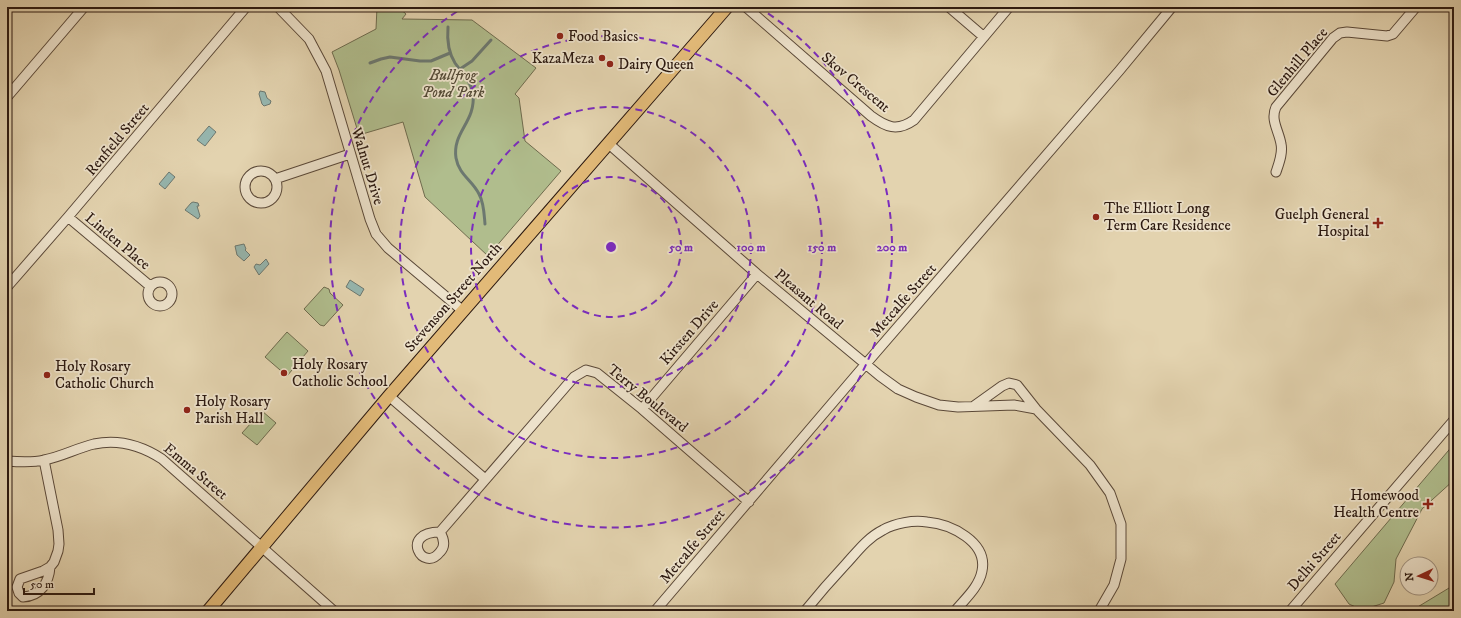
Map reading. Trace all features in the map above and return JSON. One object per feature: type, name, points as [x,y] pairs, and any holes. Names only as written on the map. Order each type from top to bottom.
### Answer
[{"type":"main road","name":"Stevenson Street North","points":[[208,611],[389,396],[609,144],[726,7]]},
{"type":"street","points":[[7,97],[84,7]]},
{"type":"street","name":"Renfield Street","points":[[9,282],[68,217],[246,7]]},
{"type":"street","name":"Walnut Drive","points":[[278,7],[309,39],[326,71],[350,154],[376,234],[388,248],[463,311]]},
{"type":"street","name":"Skov Crescent","points":[[746,7],[871,116],[880,123],[894,127],[906,126],[914,120],[1009,7]]},
{"type":"street","points":[[949,7],[984,36]]},
{"type":"street","name":"Metcalfe Street","points":[[655,611],[1172,7]]},
{"type":"street","name":"Glenhill Place","points":[[1276,172],[1281,158],[1282,145],[1275,124],[1274,113],[1276,107],[1333,38],[1340,33],[1347,32],[1387,36],[1393,34],[1416,7]]},
{"type":"street","name":"Pleasant Road","points":[[609,144],[757,274],[880,376],[898,388],[916,397],[939,405],[958,407],[1014,405],[1036,409]]},
{"type":"street","points":[[275,179],[350,154]]},
{"type":"street","name":"Linden Place","points":[[68,217],[150,286]]},
{"type":"street","name":"Kirsten Drive","points":[[642,409],[757,274]]},
{"type":"street","name":"Terry Boulevard","points":[[440,532],[574,376],[586,370],[597,373],[642,409],[749,502]]},
{"type":"street","points":[[974,406],[1008,383],[1017,386],[1036,409],[1090,465],[1110,492],[1121,524],[1121,559],[1114,585],[1099,611]]},
{"type":"street","points":[[389,396],[485,479]]},
{"type":"street","name":"Delhi Street","points":[[1290,611],[1454,420]]},
{"type":"street","name":"Emma Street","points":[[7,461],[23,462],[44,460],[95,444],[128,444],[151,452],[162,459],[334,611]]},
{"type":"street","points":[[44,460],[59,537],[58,551],[54,562],[50,567]]},
{"type":"street","points":[[805,611],[865,542],[884,529],[906,522],[927,522],[948,526],[968,538],[980,552],[982,571],[979,581],[955,611]]},
{"type":"green space","name":"Bullfrog Pond Park","points":[[377,7],[398,7],[406,14],[402,19],[472,20],[536,68],[515,94],[519,98],[525,141],[561,171],[488,256],[425,197],[403,122],[359,135],[332,52],[376,29]]},
{"type":"green space","points":[[324,287],[329,289],[330,293],[343,305],[324,326],[320,325],[304,309]]},
{"type":"green space","points":[[287,332],[308,351],[287,376],[265,357]]},
{"type":"green space","points":[[262,411],[276,423],[257,445],[242,433]]},
{"type":"green space","points":[[1454,444],[1454,480],[1422,509],[1396,559],[1394,582],[1384,603],[1362,610],[1349,604],[1335,584]]},
{"type":"green space","points":[[1454,585],[1454,611],[1411,611],[1436,596],[1439,596],[1439,594]]},
{"type":"water","points":[[260,91],[265,92],[267,98],[271,101],[270,104],[264,106],[262,104],[259,94]]},
{"type":"water","points":[[209,126],[216,132],[205,146],[197,140]]},
{"type":"water","points":[[169,172],[175,177],[165,189],[159,184]]},
{"type":"water","points":[[193,202],[198,203],[199,206],[197,206],[200,216],[198,219],[185,210]]},
{"type":"water","points":[[244,244],[245,250],[250,255],[244,261],[237,255],[235,246]]},
{"type":"water","points":[[266,259],[269,264],[259,275],[254,267],[256,264],[260,265]]},
{"type":"water","points":[[350,280],[364,289],[360,296],[346,287]]},
{"type":"waterway","points":[[448,27],[449,50],[455,63],[468,81],[473,94],[471,112],[457,141],[456,158],[460,169],[481,197],[484,208],[485,224]]},
{"type":"waterway","points":[[460,69],[472,61],[491,40]]},
{"type":"waterway","points":[[370,63],[390,57],[431,61],[450,53]]},
{"type":"place","name":"Food Basics","points":[[560,36]]},
{"type":"place","name":"KazaMeza","points":[[602,58]]},
{"type":"place","name":"Dairy Queen","points":[[610,64]]},
{"type":"place","name":"The Elliott Long Term Care Residence","points":[[1096,217]]},
{"type":"place","name":"Guelph General Hospital","points":[[1378,223]]},
{"type":"place","name":"Holy Rosary Catholic School","points":[[284,373]]},
{"type":"place","name":"Holy Rosary Catholic Church","points":[[47,375]]},
{"type":"place","name":"Holy Rosary Parish Hall","points":[[187,410]]},
{"type":"place","name":"Homewood Health Centre","points":[[1428,504]]}]
